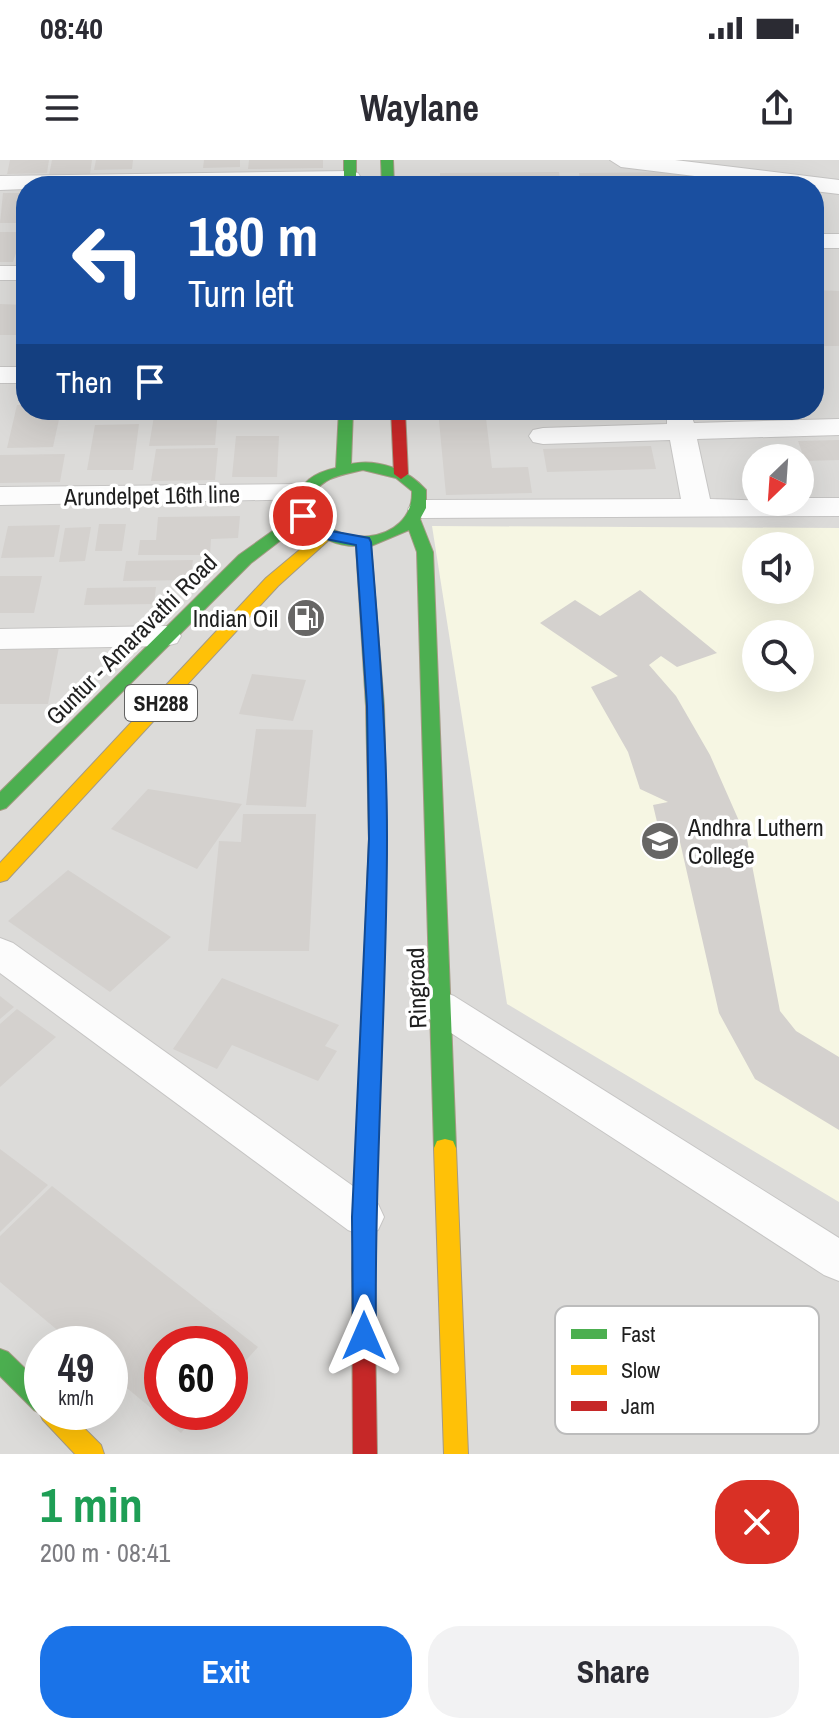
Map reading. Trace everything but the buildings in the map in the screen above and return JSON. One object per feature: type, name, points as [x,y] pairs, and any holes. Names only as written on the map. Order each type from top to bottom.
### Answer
[{"type":"main road","points":[[343,468],[345,420]]},
{"type":"main road","points":[[303,505],[326,535],[363,542],[401,532],[418,515],[421,496],[414,484],[401,474],[398,420]]},
{"type":"main road","name":"SH288","points":[[303,505],[311,482],[343,468],[383,468],[401,474]]},
{"type":"main road","name":"Guntur - Amaravathi Road","points":[[0,803],[166,636],[303,505]]},
{"type":"main road","name":"Ringroad","points":[[418,515],[425,552],[456,1454]]},
{"type":"main road","name":"SH288","points":[[0,875],[272,582],[326,535]]},
{"type":"main road","name":"Ringroad","points":[[363,542],[375,706],[378,839],[363,1217],[365,1454]]},
{"type":"main road","points":[[0,1360],[24,1384]]},
{"type":"main road","points":[[69,1430],[92,1454]]},
{"type":"street","points":[[621,160],[750,176]]},
{"type":"street","points":[[306,176],[350,175]]},
{"type":"street","points":[[543,436],[680,422],[839,427]]},
{"type":"street","points":[[680,422],[697,507]]},
{"type":"street","name":"Arundelpet 16th line","points":[[0,496],[303,505]]},
{"type":"street","points":[[418,515],[697,507],[839,507]]},
{"type":"street","points":[[0,639],[166,636]]},
{"type":"street","points":[[0,953],[363,1217]]},
{"type":"street","points":[[441,1007],[839,1261]]},
{"type":"shaded area","points":[[0,160],[839,160],[839,1454],[0,1454]]},
{"type":"shaded area","name":"Andhra Luthern College","points":[[432,526],[839,528],[839,1202],[507,1004]]},
{"type":"traffic: fast","points":[[350,160],[350,176]]},
{"type":"traffic: fast","points":[[387,160],[388,176]]},
{"type":"traffic: fast","points":[[343,468],[345,420]]},
{"type":"traffic: fast","points":[[363,466],[401,475],[419,490],[416,513],[399,530],[372,541],[346,541],[324,533],[308,520],[302,504],[307,488],[326,474],[363,466]]},
{"type":"traffic: fast","points":[[0,803],[245,559],[303,516]]},
{"type":"traffic: fast","points":[[414,522],[425,552],[445,1148]]},
{"type":"traffic: fast","points":[[363,542],[375,706],[378,839],[363,1270]]},
{"type":"traffic: fast","points":[[0,1360],[24,1384]]},
{"type":"traffic: slow","points":[[0,875],[272,582],[326,535]]},
{"type":"traffic: slow","points":[[445,1148],[456,1454]]},
{"type":"traffic: slow","points":[[69,1430],[92,1454]]},
{"type":"traffic: jam","points":[[398,420],[401,474]]},
{"type":"traffic: jam","points":[[363,1270],[365,1454]]},
{"type":"place","name":"Indian Oil","points":[[306,618]]},
{"type":"place","name":"Andhra Luthern College","points":[[660,841]]},
{"type":"route","points":[[303,516],[312,527],[326,535],[363,542],[375,706],[378,839],[363,1217],[364,1336]]}]
